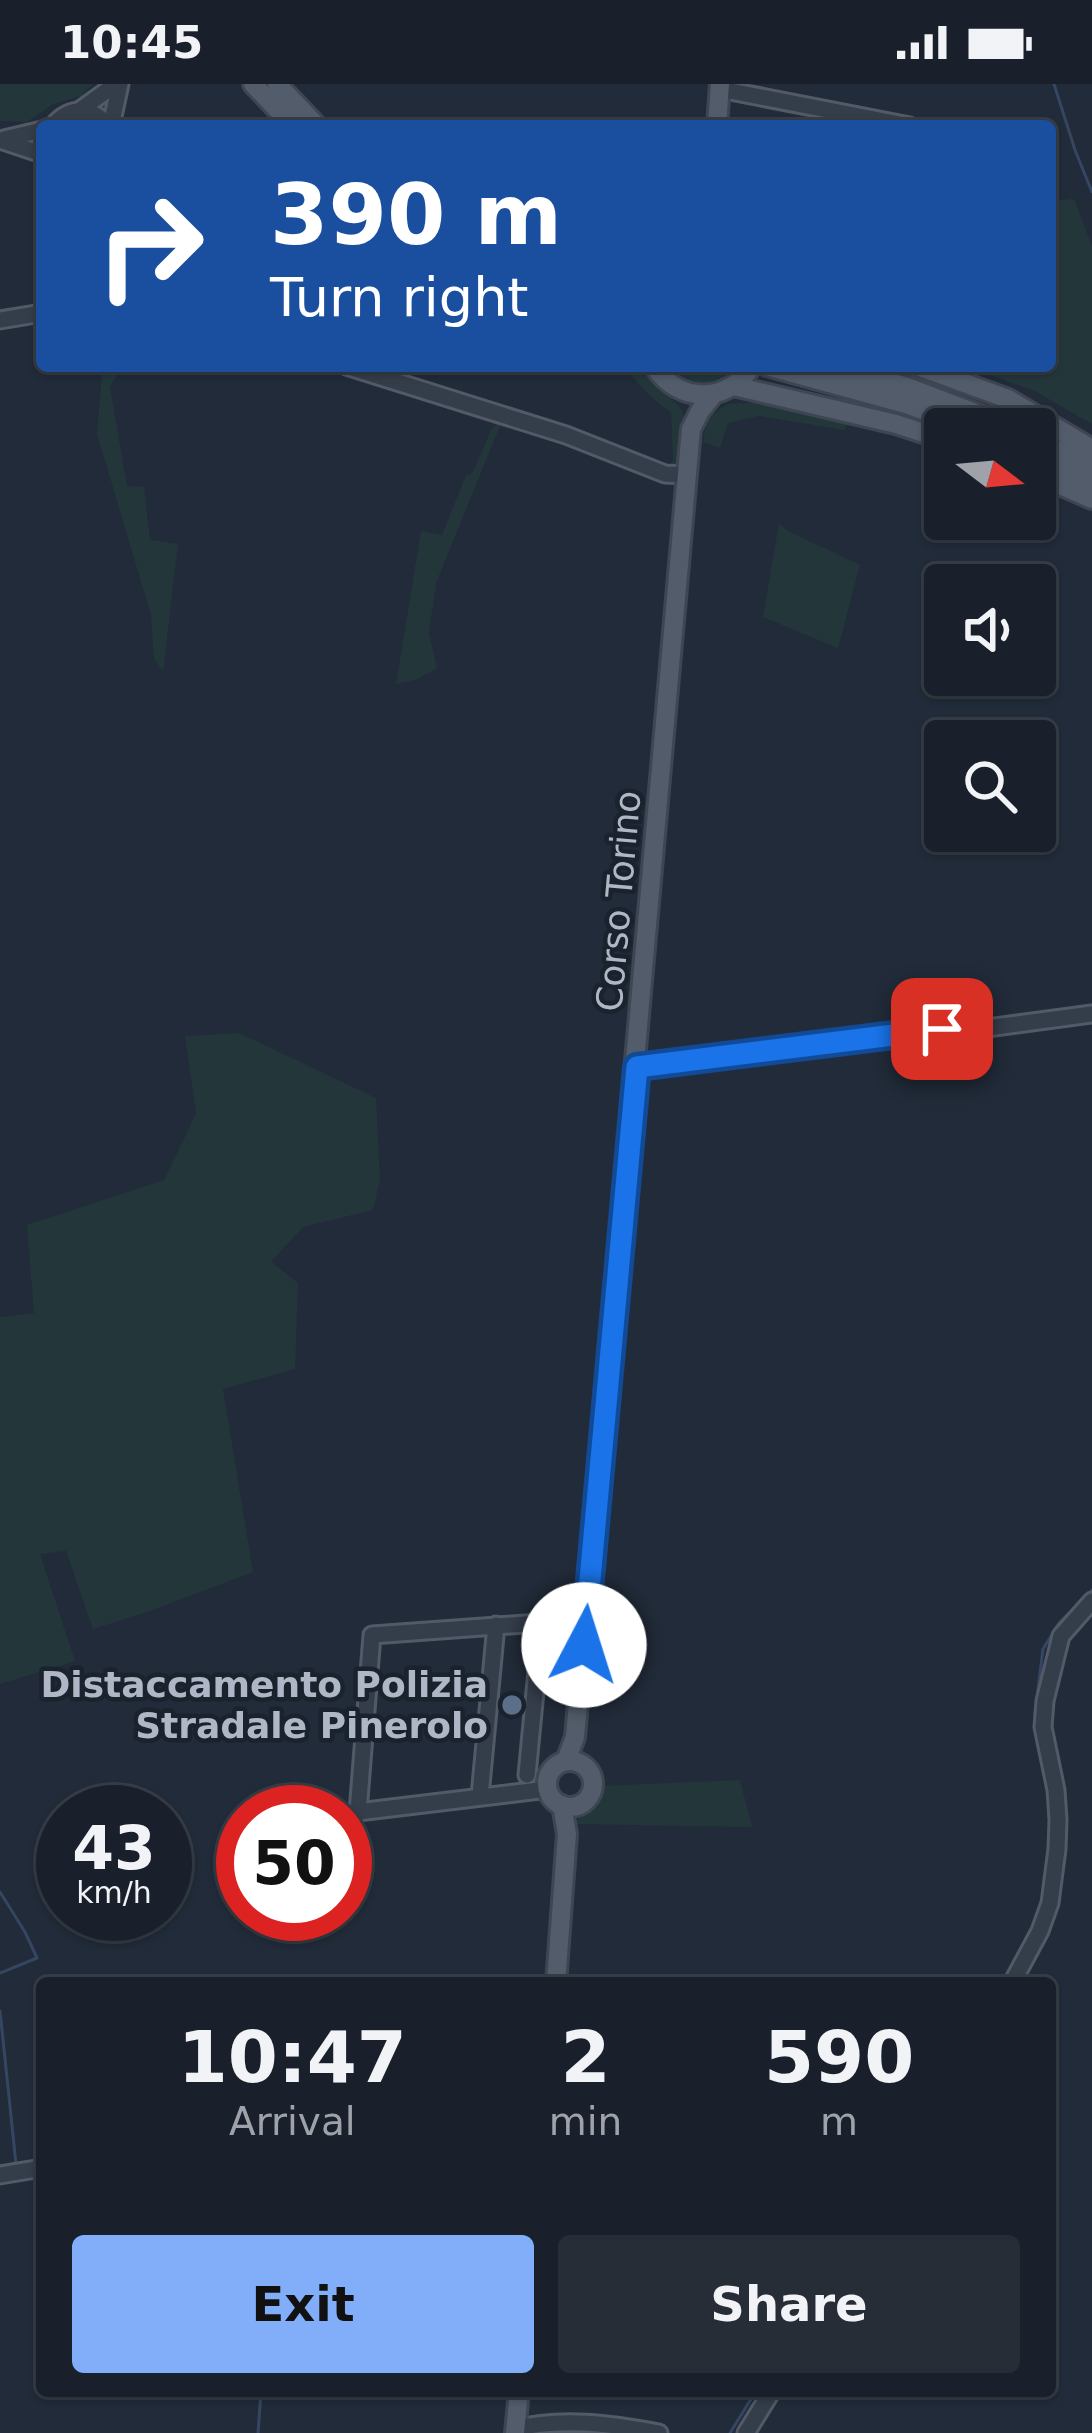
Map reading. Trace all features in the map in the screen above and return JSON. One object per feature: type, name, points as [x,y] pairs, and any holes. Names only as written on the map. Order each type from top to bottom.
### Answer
[{"type":"main road","points":[[253,84],[292,120]]},
{"type":"main road","points":[[277,84],[292,120]]},
{"type":"main road","points":[[717,120],[720,86]]},
{"type":"main road","points":[[658,372],[677,389],[713,395]]},
{"type":"main road","points":[[788,372],[924,411]]},
{"type":"main road","points":[[854,372],[962,408]]},
{"type":"main road","points":[[934,372],[1008,400],[1092,449]]},
{"type":"main road","points":[[691,429],[713,395],[744,376],[924,434]]},
{"type":"main road","points":[[677,389],[691,429]]},
{"type":"main road","name":"Corso Torino","points":[[574,1763],[691,429]]},
{"type":"main road","points":[[1056,449],[1092,468]]},
{"type":"main road","points":[[1056,467],[1092,486]]},
{"type":"main road","points":[[1056,483],[1092,499]]},
{"type":"main road","points":[[574,1763],[592,1775],[592,1790],[589,1798],[570,1806],[553,1799],[548,1789],[552,1770],[574,1763]]},
{"type":"main road","points":[[556,1977],[570,1806]]},
{"type":"main road","points":[[515,2431],[518,2397]]},
{"type":"street","points":[[60,120],[118,84]]},
{"type":"street","points":[[110,120],[118,84]]},
{"type":"street","points":[[720,86],[882,120]]},
{"type":"street","points":[[80,110],[102,120]]},
{"type":"street","points":[[1,140],[36,131]]},
{"type":"street","points":[[1,140],[36,152]]},
{"type":"street","points":[[0,320],[36,314]]},
{"type":"street","points":[[365,372],[566,435],[665,474],[687,475]]},
{"type":"street","points":[[637,1067],[1092,1014]]},
{"type":"street","points":[[1015,1977],[1050,1903],[1057,1849],[1057,1805],[1043,1726],[1045,1701],[1061,1636],[1092,1601]]},
{"type":"street","points":[[480,1796],[496,1625]]},
{"type":"street","points":[[527,1775],[540,1625],[373,1635],[358,1812],[548,1789]]},
{"type":"street","points":[[0,2175],[36,2169]]},
{"type":"street","points":[[746,2433],[768,2397]]},
{"type":"street","points":[[515,2431],[562,2422],[659,2433]]},
{"type":"green space","points":[[0,84],[93,84],[81,96],[53,104],[27,122],[0,121]]},
{"type":"green space","points":[[1074,199],[1092,246],[1092,424],[1033,390],[980,372],[1056,372],[1056,200]]},
{"type":"green space","points":[[119,372],[110,387],[127,486],[144,487],[150,540],[178,544],[163,672],[154,658],[151,615],[97,434],[102,374]]},
{"type":"green space","points":[[671,372],[735,372],[703,387]]},
{"type":"green space","points":[[629,373],[647,376],[680,407],[686,422],[679,470],[669,469],[673,460],[671,413]]},
{"type":"green space","points":[[760,402],[847,422],[845,430],[759,416],[728,423],[720,448],[703,442],[707,419],[727,404]]},
{"type":"green space","points":[[502,421],[436,583],[429,632],[437,668],[396,684],[421,531],[442,535],[466,475],[472,474],[492,428]]},
{"type":"green space","points":[[779,523],[860,565],[838,648],[763,617]]},
{"type":"green space","points":[[239,1033],[376,1098],[380,1180],[373,1210],[303,1227],[271,1262],[298,1283],[295,1369],[223,1389],[253,1572],[93,1629],[66,1551],[40,1554],[75,1661],[0,1684],[0,1317],[34,1313],[27,1225],[164,1180],[196,1114],[185,1036]]},
{"type":"green space","points":[[740,1780],[752,1827],[575,1824],[600,1786]]},
{"type":"waterway","points":[[1054,84],[1092,192]]},
{"type":"waterway","points":[[1036,1726],[1043,1649],[1059,1623],[1092,1590]]},
{"type":"waterway","points":[[1038,1741],[1050,1802]]},
{"type":"waterway","points":[[0,1892],[37,1958],[0,1973]]},
{"type":"waterway","points":[[0,2011],[16,2164]]},
{"type":"waterway","points":[[258,2433],[261,2397]]},
{"type":"waterway","points":[[730,2433],[752,2397]]},
{"type":"place","name":"Distaccamento Polizia Stradale Pinerolo","points":[[512,1705]]},
{"type":"route","points":[[584,1645],[637,1067],[942,1029]]}]
